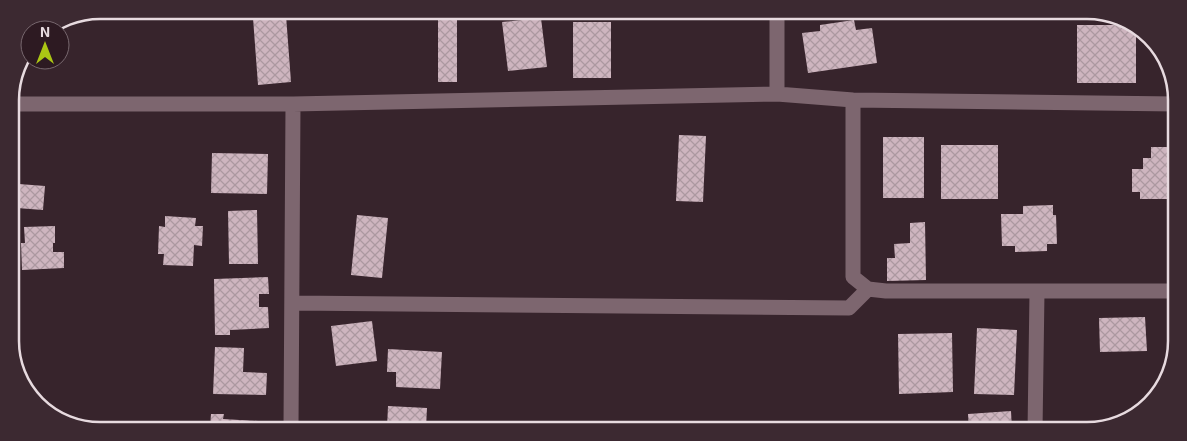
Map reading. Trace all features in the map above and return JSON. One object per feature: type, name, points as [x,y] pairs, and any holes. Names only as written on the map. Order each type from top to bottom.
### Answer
[{"type":"street","points":[[777,19],[777,94]]},
{"type":"street","points":[[19,104],[293,104],[777,94],[854,100],[1168,104]]},
{"type":"street","points":[[854,100],[854,277],[868,289],[886,291],[1168,291]]},
{"type":"street","points":[[291,422],[293,104]]},
{"type":"street","points":[[292,303],[849,308],[868,289]]},
{"type":"street","points":[[1035,422],[1037,292]]},
{"type":"building","points":[[253,19],[286,19],[291,82],[258,85]]},
{"type":"building","points":[[438,19],[457,19],[457,82],[438,82]]},
{"type":"building","points":[[541,19],[547,67],[508,71],[502,22]]},
{"type":"building","points":[[854,20],[856,30],[872,28],[877,63],[808,73],[802,33],[820,31],[820,25]]},
{"type":"building","points":[[573,22],[611,22],[611,78],[573,78]]},
{"type":"building","points":[[1077,25],[1118,25],[1136,35],[1136,83],[1077,83]]},
{"type":"building","points":[[679,135],[706,136],[703,202],[676,201]]},
{"type":"building","points":[[883,137],[924,137],[924,198],[883,198]]},
{"type":"building","points":[[941,145],[998,145],[998,199],[941,199]]},
{"type":"building","points":[[1151,147],[1168,147],[1168,199],[1140,199],[1140,192],[1132,192],[1132,169],[1143,169],[1143,158],[1151,158]]},
{"type":"building","points":[[212,153],[268,154],[267,194],[211,193]]},
{"type":"building","points":[[19,184],[45,186],[43,210],[19,208]]},
{"type":"building","points":[[1053,205],[1053,215],[1056,215],[1057,244],[1047,244],[1047,251],[1015,252],[1015,246],[1002,246],[1001,214],[1023,214],[1023,206]]},
{"type":"building","points":[[257,210],[258,264],[229,264],[228,211]]},
{"type":"building","points":[[357,215],[388,218],[382,278],[351,275]]},
{"type":"building","points":[[165,216],[196,218],[195,226],[203,226],[202,246],[194,245],[193,266],[163,265],[164,254],[158,254],[159,226],[165,227]]},
{"type":"building","points":[[925,222],[926,280],[887,281],[887,258],[895,258],[894,244],[910,243],[910,223]]},
{"type":"building","points":[[55,226],[53,252],[64,252],[64,268],[22,270],[21,243],[25,243],[24,227]]},
{"type":"building","points":[[268,277],[269,294],[259,294],[259,307],[268,307],[269,328],[230,330],[230,335],[215,335],[214,279]]},
{"type":"building","points":[[1145,317],[1147,351],[1100,352],[1099,318]]},
{"type":"building","points":[[372,321],[377,361],[336,366],[331,326]]},
{"type":"building","points":[[977,328],[1017,330],[1014,395],[974,394]]},
{"type":"building","points":[[952,333],[953,392],[899,394],[898,334]]},
{"type":"building","points":[[215,347],[244,348],[243,372],[267,373],[266,395],[213,394]]},
{"type":"building","points":[[388,349],[442,352],[440,389],[396,387],[396,372],[387,372]]},
{"type":"building","points":[[388,406],[427,408],[426,422],[387,422]]},
{"type":"building","points":[[1011,411],[1012,422],[968,422],[968,414]]},
{"type":"building","points":[[211,414],[224,414],[223,419],[275,422],[210,422]]}]
